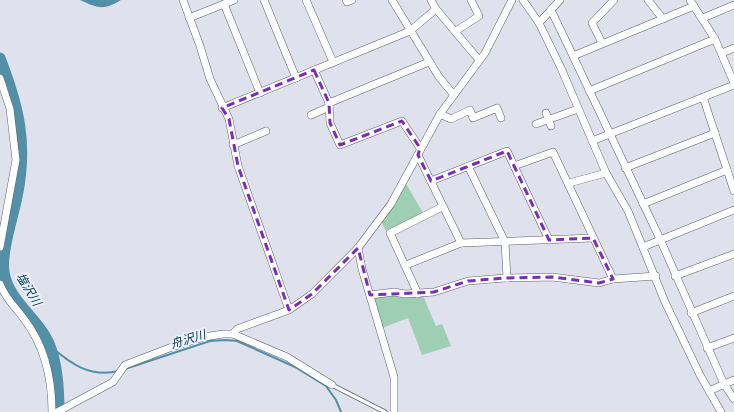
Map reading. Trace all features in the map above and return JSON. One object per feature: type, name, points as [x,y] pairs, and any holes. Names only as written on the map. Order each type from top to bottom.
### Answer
[{"type":"street","points":[[183,0],[222,108],[228,119],[238,166],[289,310]]},
{"type":"street","points":[[189,18],[234,0]]},
{"type":"street","points":[[264,0],[296,78]]},
{"type":"street","points":[[306,0],[333,62]]},
{"type":"street","points":[[346,0],[347,2],[352,0]]},
{"type":"street","points":[[392,0],[429,62],[454,95]]},
{"type":"street","points":[[431,0],[436,9],[479,60]]},
{"type":"street","points":[[456,31],[479,16],[471,0]]},
{"type":"street","points":[[233,334],[237,329],[289,310],[312,294],[358,248],[391,204],[440,114],[485,53],[512,0]]},
{"type":"street","points":[[523,0],[539,24],[561,68],[606,173],[628,211],[656,276],[665,302],[720,412]]},
{"type":"street","points":[[539,24],[560,0]]},
{"type":"street","points":[[602,43],[592,23],[614,0]]},
{"type":"street","points":[[648,0],[663,19]]},
{"type":"street","points":[[573,56],[663,19],[692,3],[715,38],[734,84],[592,141]]},
{"type":"street","points":[[224,4],[260,93]]},
{"type":"street","points":[[703,18],[734,5]]},
{"type":"street","points":[[222,108],[410,31],[436,9]]},
{"type":"street","points":[[551,10],[660,240],[707,348],[724,384],[734,399]]},
{"type":"street","points":[[589,91],[715,38]]},
{"type":"street","points":[[722,52],[734,48]]},
{"type":"street","points":[[310,115],[329,105],[429,62]]},
{"type":"street","points":[[314,70],[329,105],[330,123],[340,145],[402,121],[419,152],[442,207],[460,243]]},
{"type":"street","points":[[0,78],[10,109],[16,160],[0,247]]},
{"type":"street","points":[[703,97],[734,191]]},
{"type":"street","points":[[440,114],[451,119],[470,110],[473,118],[497,108],[501,118]]},
{"type":"street","points":[[536,124],[578,109]]},
{"type":"street","points":[[233,145],[266,131]]},
{"type":"street","points":[[626,168],[715,133]]},
{"type":"street","points":[[431,181],[507,151],[549,240]]},
{"type":"street","points":[[514,166],[553,152],[613,279]]},
{"type":"street","points":[[468,166],[505,242],[507,278]]},
{"type":"street","points":[[643,204],[727,170]]},
{"type":"street","points":[[569,184],[606,173]]},
{"type":"street","points":[[418,294],[390,233],[442,207]]},
{"type":"street","points":[[643,247],[734,210]]},
{"type":"street","points":[[406,265],[460,243],[593,238]]},
{"type":"street","points":[[358,248],[362,269],[394,377],[394,412]]},
{"type":"street","points":[[675,276],[734,254]]},
{"type":"street","points":[[370,295],[394,292],[418,294],[434,292],[468,281],[507,278],[552,277],[599,283],[613,279],[656,276]]},
{"type":"street","points":[[0,284],[7,300],[23,317],[41,346],[52,393],[52,412]]},
{"type":"street","points":[[691,313],[734,296]]},
{"type":"street","points":[[57,412],[113,382],[125,365],[172,347],[204,337],[233,334],[287,358],[332,385]]},
{"type":"street","points":[[707,348],[734,338]]},
{"type":"street","points":[[709,391],[734,380]]},
{"type":"lane","points":[[332,385],[385,412]]},
{"type":"highlighted area","points":[[314,70],[329,103],[330,123],[340,145],[402,121],[420,148],[418,155],[431,181],[507,151],[549,240],[593,238],[613,279],[599,283],[552,277],[505,278],[468,281],[434,292],[370,295],[358,248],[312,294],[289,310],[238,166],[229,119],[222,108]]},
{"type":"green space","points":[[405,182],[423,213],[386,231],[381,221]]},
{"type":"green space","points":[[392,295],[423,296],[436,326],[442,324],[451,346],[422,355],[408,318],[382,328],[374,300],[377,297]]},
{"type":"water","points":[[80,0],[121,0],[110,6],[100,7]]},
{"type":"waterway","name":"塩沢川","points":[[0,58],[17,110],[20,126],[22,160],[17,197],[4,255],[4,272],[11,292],[39,327],[50,346],[56,370],[59,412]]},
{"type":"waterway","name":"舟沢川","points":[[125,369],[210,341],[237,341],[295,367],[326,386],[336,400],[341,412]]},
{"type":"waterway","name":"舟沢川","points":[[50,346],[73,364],[90,371],[99,373],[119,371]]}]
